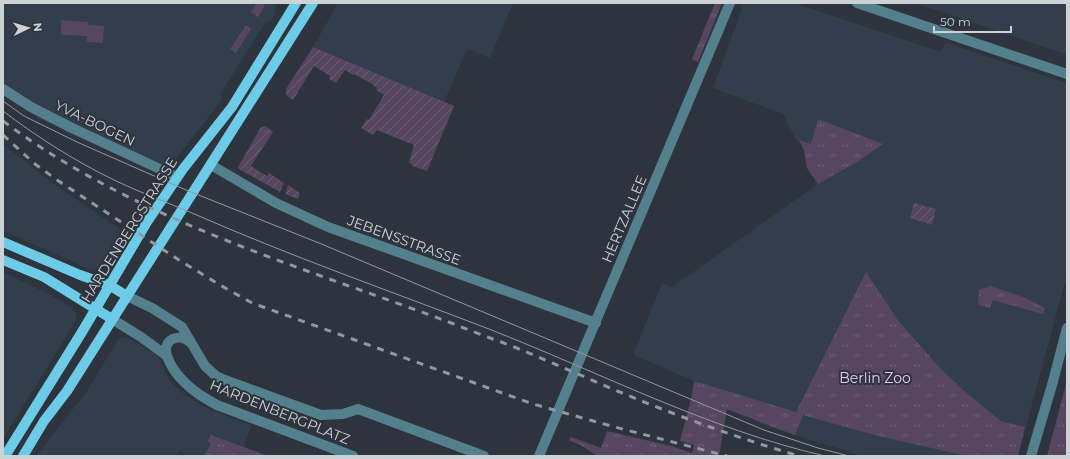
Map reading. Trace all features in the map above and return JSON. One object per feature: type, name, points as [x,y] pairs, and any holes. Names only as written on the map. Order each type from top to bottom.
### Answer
[{"type":"main road","name":"HARDENBERGSTRASSE","points":[[5,456],[147,222],[177,177],[232,107],[296,3]]},
{"type":"main road","points":[[23,456],[44,421],[67,391],[312,3]]},
{"type":"main road","points":[[3,242],[80,275],[109,285],[127,296]]},
{"type":"main road","points":[[3,260],[44,278],[112,319]]},
{"type":"street","name":"HERTZALLEE","points":[[539,456],[730,3]]},
{"type":"street","points":[[857,3],[1067,74]]},
{"type":"street","name":"YVA-BOGEN","points":[[3,90],[31,107],[177,177]]},
{"type":"street","name":"JEBENSSTRASSE","points":[[211,165],[276,203],[328,227],[596,323]]},
{"type":"street","name":"HARDENBERGPLATZ","points":[[127,296],[152,308],[182,327],[205,366],[216,376],[321,415],[343,414],[358,409],[484,456]]},
{"type":"street","name":"HARDENBERGPLATZ","points":[[112,319],[141,337],[167,356],[187,386],[200,396],[217,405],[353,456]]},
{"type":"street","points":[[1031,456],[1067,328]]},
{"type":"street","points":[[167,356],[166,349],[168,343],[173,338],[180,336],[186,338],[191,343]]},
{"type":"shaded area","points":[[3,3],[278,3],[274,9],[276,13],[270,22],[265,23],[221,93],[222,100],[170,166],[149,160],[144,164],[78,138],[38,118],[3,95]]},
{"type":"shaded area","points":[[338,3],[513,3],[490,58],[467,49],[444,102],[313,47]]},
{"type":"shaded area","points":[[744,3],[794,3],[941,52],[946,43],[1067,83],[1067,275],[1018,456],[867,456],[856,454],[769,427],[692,395],[694,381],[633,355],[662,283],[672,287],[818,184],[807,168],[804,150],[799,141],[798,144],[783,114],[713,88]]},
{"type":"shaded area","points":[[915,3],[1067,3],[1067,54],[1047,48]]},
{"type":"shaded area","points":[[3,144],[51,182],[126,233],[101,269],[92,270],[3,231]]},
{"type":"shaded area","points":[[3,272],[47,293],[71,307],[76,313],[76,320],[3,439]]},
{"type":"shaded area","points":[[122,338],[129,338],[155,354],[170,381],[186,396],[211,410],[251,425],[244,447],[211,435],[211,444],[204,456],[187,456],[180,451],[176,456],[36,456],[85,394],[118,340]]},
{"type":"green space","points":[[257,3],[261,3],[265,6],[258,17],[251,12]]},
{"type":"green space","points":[[715,3],[722,3],[698,62],[692,59]]},
{"type":"green space","points":[[61,20],[88,22],[88,25],[104,26],[103,43],[87,42],[87,36],[61,35]]},
{"type":"green space","points":[[246,25],[251,29],[236,53],[230,49]]},
{"type":"green space","points":[[313,47],[454,106],[427,171],[412,166],[412,164],[409,163],[414,145],[377,130],[373,135],[361,128],[367,119],[369,120],[384,95],[376,90],[377,88],[372,84],[354,74],[353,75],[345,70],[336,83],[329,79],[330,76],[314,66],[293,100],[286,95],[286,89]]},
{"type":"green space","points":[[818,119],[883,144],[857,162],[818,184],[807,168],[804,150],[799,140],[811,144]]},
{"type":"green space","points":[[266,126],[273,132],[251,166],[267,176],[269,173],[284,183],[280,192],[239,169],[238,167],[261,127]]},
{"type":"green space","points":[[288,185],[300,193],[298,199],[285,194]]},
{"type":"green space","points":[[914,203],[936,209],[932,225],[910,218]]},
{"type":"green space","name":"Berlin Zoo","points":[[866,272],[897,319],[940,368],[962,389],[1001,421],[1025,427],[1018,456],[967,456],[874,435],[803,415],[795,435],[727,409],[719,456],[600,456],[569,440],[571,437],[601,448],[607,431],[671,446],[692,453],[694,445],[680,441],[692,395],[694,381],[796,412]]},
{"type":"green space","points":[[990,286],[1023,297],[1045,308],[1043,314],[993,300],[990,308],[979,305],[979,290]]},
{"type":"green space","points":[[1067,380],[1067,456],[1047,456]]},
{"type":"green space","points":[[211,435],[268,456],[204,456],[211,444],[207,441]]},
{"type":"tram line","points":[[3,101],[24,116],[77,142],[186,190],[319,243],[764,430],[818,448],[849,456]]},
{"type":"tram line","points":[[3,111],[71,157],[99,173],[143,193],[303,259],[489,329],[697,416],[782,445],[825,456]]},
{"type":"railway","points":[[3,121],[55,156],[108,187],[164,214],[221,238],[279,261],[470,330],[684,417],[733,435],[799,456]]},
{"type":"railway","points":[[3,135],[35,164],[57,180],[179,260],[252,303],[533,404],[727,456]]}]
